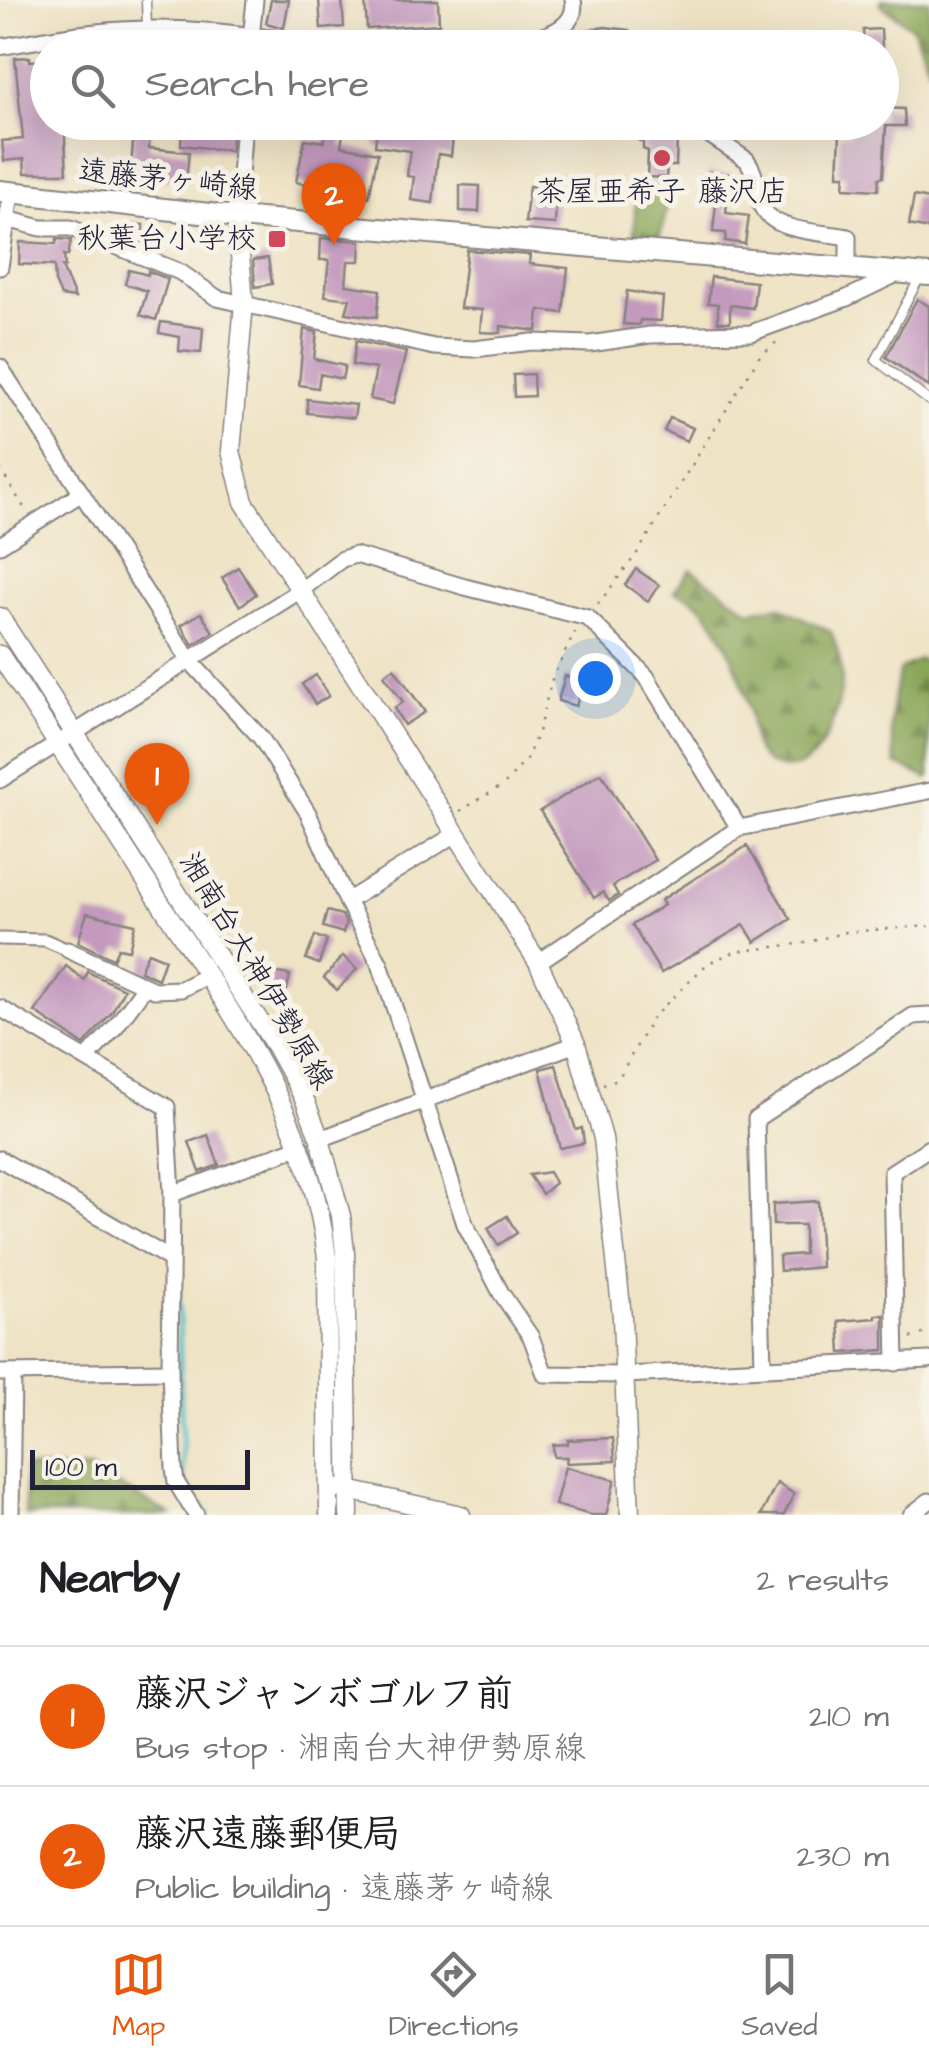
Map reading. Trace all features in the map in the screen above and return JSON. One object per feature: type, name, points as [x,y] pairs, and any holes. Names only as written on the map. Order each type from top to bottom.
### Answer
[{"type":"main road","name":"遠藤茅ヶ崎線","points":[[5,193],[236,217],[927,274]]},
{"type":"street","points":[[252,30],[255,0]]},
{"type":"street","points":[[558,30],[575,10],[572,0]]},
{"type":"street","points":[[126,30],[154,30]]},
{"type":"street","points":[[0,47],[30,42]]},
{"type":"street","points":[[242,140],[236,217],[244,303],[231,451],[244,502],[538,962],[576,1044],[603,1138],[625,1375],[630,1515]]},
{"type":"street","points":[[717,140],[748,160],[754,169],[762,208],[770,218],[780,224],[848,237],[848,268]]},
{"type":"street","points":[[0,267],[7,219],[5,193]]},
{"type":"street","points":[[7,219],[41,228],[71,228],[180,272],[217,298],[434,347],[474,349],[532,342],[590,344],[650,335],[751,333],[847,298],[899,273]]},
{"type":"street","points":[[0,367],[190,661],[260,738],[308,812],[380,964],[464,1224],[531,1337],[545,1374],[625,1375],[929,1360]]},
{"type":"street","points":[[0,544],[82,493]]},
{"type":"street","points":[[0,780],[301,590],[342,558],[355,555],[464,588],[586,617],[646,676],[739,828]]},
{"type":"street","name":"湘南台大神伊勢原線","points":[[0,617],[276,1047],[304,1098],[320,1139],[334,1182],[345,1253],[350,1515]]},
{"type":"street","name":"湘南台大神伊勢原線","points":[[0,655],[258,1057],[301,1146],[323,1223],[327,1258],[329,1513]]},
{"type":"street","points":[[538,962],[739,828],[929,791]]},
{"type":"street","points":[[347,900],[451,827]]},
{"type":"street","points":[[0,939],[44,940],[144,988],[166,991],[207,976]]},
{"type":"street","points":[[86,1059],[144,988]]},
{"type":"street","points":[[0,1008],[168,1107],[174,1468],[176,1482],[196,1515]]},
{"type":"street","points":[[763,1366],[756,1119],[913,1016],[929,1015]]},
{"type":"street","points":[[320,1139],[576,1044]]},
{"type":"street","points":[[172,1194],[301,1146]]},
{"type":"street","points":[[896,1362],[892,1172],[929,1148]]},
{"type":"street","points":[[0,1160],[170,1260]]},
{"type":"street","points":[[12,1515],[6,1373],[170,1371]]},
{"type":"street","points":[[329,1487],[461,1515]]},
{"type":"street","points":[[912,1515],[929,1501]]},
{"type":"street","points":[[329,1513],[350,1515]]},
{"type":"lane","points":[[146,0],[146,29]]},
{"type":"lane","points":[[927,274],[876,360],[929,400]]},
{"type":"path","points":[[451,827],[505,784],[526,760],[552,679],[586,617],[636,554],[728,404],[760,357],[780,338],[789,320]]},
{"type":"path","points":[[0,470],[34,522]]},
{"type":"path","points":[[590,1088],[618,1079],[654,1017],[708,963],[734,952],[805,943],[846,932],[929,926]]},
{"type":"path","points":[[895,1343],[929,1332]]},
{"type":"green space","points":[[881,0],[929,0],[929,69],[913,28],[881,5]]},
{"type":"green space","points":[[636,184],[672,188],[660,236],[634,235]]},
{"type":"green space","points":[[691,569],[750,611],[779,606],[831,632],[842,677],[841,691],[824,741],[802,765],[788,769],[772,765],[755,746],[744,692],[721,634],[695,601],[674,591]]},
{"type":"green space","points":[[920,659],[929,666],[929,779],[896,764],[891,728],[900,670]]},
{"type":"green space","points":[[25,1468],[89,1469],[171,1515],[25,1515]]},
{"type":"building","points":[[271,0],[289,0],[284,28],[266,23]]},
{"type":"building","points":[[319,0],[342,0],[344,27],[321,29]]},
{"type":"building","points":[[365,0],[438,0],[439,24],[367,29]]},
{"type":"building","points":[[605,27],[629,30],[585,30]]},
{"type":"building","points":[[30,57],[30,140],[65,140],[67,173],[25,173],[24,159],[4,161],[2,141],[23,139],[15,58]]},
{"type":"building","points":[[899,109],[904,109],[905,126],[899,126]]},
{"type":"building","points":[[133,140],[149,140],[149,148],[189,152],[186,182],[130,176]]},
{"type":"building","points":[[181,140],[232,140],[231,151],[181,145]]},
{"type":"building","points":[[305,140],[342,140],[341,146],[378,153],[369,197],[296,182]]},
{"type":"building","points":[[376,140],[453,140],[451,156],[438,154],[433,203],[411,200],[414,177],[407,176],[410,151],[375,146]]},
{"type":"building","name":"茶屋亜希子 藤沢店","points":[[638,140],[677,140],[676,166],[667,166],[666,178],[647,177],[648,151],[643,149]]},
{"type":"building","points":[[840,140],[885,140],[883,177],[879,178],[878,190],[844,188],[845,175],[838,175]]},
{"type":"building","points":[[708,172],[730,174],[726,213],[749,216],[745,244],[725,241],[726,233],[713,232],[716,203],[708,202]]},
{"type":"building","points":[[460,185],[480,186],[479,212],[460,211]]},
{"type":"building","points":[[529,186],[540,187],[539,201],[556,203],[555,224],[525,222]]},
{"type":"building","points":[[914,196],[929,199],[929,229],[909,225]]},
{"type":"building","points":[[123,224],[144,225],[143,242],[122,236]]},
{"type":"building","points":[[321,238],[361,241],[360,261],[348,261],[346,285],[380,290],[377,317],[346,313],[350,299],[325,296],[329,260],[320,260]]},
{"type":"building","points":[[57,239],[71,240],[62,267],[75,298],[61,296],[54,266],[19,264],[20,242],[56,244]]},
{"type":"building","points":[[467,250],[530,255],[529,264],[568,268],[563,313],[539,310],[537,331],[501,326],[501,333],[480,332],[482,310],[460,308]]},
{"type":"building","points":[[268,258],[272,284],[255,287],[253,260]]},
{"type":"building","points":[[129,270],[148,275],[148,271],[168,279],[156,320],[140,315],[147,291],[125,284]]},
{"type":"building","points":[[711,277],[756,282],[753,308],[730,305],[730,322],[718,322],[718,304],[708,303]]},
{"type":"building","points":[[627,291],[663,297],[661,321],[623,324]]},
{"type":"building","points":[[917,299],[929,306],[929,387],[886,357]]},
{"type":"building","points":[[161,322],[203,328],[201,353],[179,351],[180,337],[159,333]]},
{"type":"building","points":[[304,329],[317,332],[314,359],[345,366],[342,379],[320,374],[318,388],[299,385]]},
{"type":"building","points":[[356,341],[406,352],[393,404],[370,399],[376,369],[352,365]]},
{"type":"building","points":[[533,374],[534,396],[514,397],[513,375]]},
{"type":"building","points":[[307,399],[356,405],[354,418],[307,413]]},
{"type":"building","points":[[670,418],[693,428],[687,441],[664,431]]},
{"type":"building","points":[[238,567],[256,594],[240,606],[222,578]]},
{"type":"building","points":[[636,569],[659,585],[648,601],[625,585]]},
{"type":"building","points":[[201,613],[213,632],[193,645],[181,625]]},
{"type":"building","points":[[394,668],[425,712],[404,725],[394,708],[403,702],[384,675]]},
{"type":"building","points":[[316,675],[329,696],[315,704],[302,684]]},
{"type":"building","points":[[565,676],[583,682],[576,706],[558,701]]},
{"type":"building","points":[[601,773],[655,860],[613,886],[618,895],[609,901],[603,892],[594,898],[540,811]]},
{"type":"building","points":[[747,846],[791,919],[755,942],[744,925],[661,973],[632,925],[664,905],[661,900]]},
{"type":"building","points":[[327,911],[342,915],[346,923],[343,933],[323,927]]},
{"type":"building","points":[[87,913],[135,924],[129,950],[118,948],[113,959],[78,942]]},
{"type":"building","points":[[315,936],[327,940],[319,964],[306,959]]},
{"type":"building","points":[[148,952],[165,959],[158,979],[140,971]]},
{"type":"building","points":[[343,956],[357,969],[337,990],[324,978]]},
{"type":"building","points":[[66,966],[84,980],[88,972],[124,989],[112,1012],[84,1045],[35,1012]]},
{"type":"building","points":[[272,972],[290,975],[286,994],[268,990]]},
{"type":"building","points":[[556,1065],[576,1130],[582,1128],[584,1143],[560,1148],[540,1069]]},
{"type":"building","points":[[208,1135],[219,1165],[200,1172],[189,1142]]},
{"type":"building","points":[[549,1172],[555,1183],[542,1194],[529,1175]]},
{"type":"building","points":[[818,1201],[821,1267],[780,1271],[779,1256],[804,1254],[804,1225],[773,1225],[773,1204]]},
{"type":"building","points":[[507,1216],[517,1233],[498,1245],[488,1228]]},
{"type":"building","points":[[884,1315],[884,1350],[841,1353],[839,1321]]},
{"type":"building","points":[[613,1438],[615,1461],[566,1463],[567,1457],[554,1457],[553,1445],[568,1444],[568,1440]]},
{"type":"building","points":[[565,1467],[615,1480],[606,1515],[555,1505]]},
{"type":"building","points":[[777,1483],[794,1494],[784,1515],[761,1515]]},
{"type":"waterway","points":[[0,1146],[169,1248]]},
{"type":"waterway","points":[[178,1283],[183,1481],[209,1515]]},
{"type":"place","name":"茶屋亜希子 藤沢店","points":[[662,158]]},
{"type":"place","name":"秋葉台小学校","points":[[277,239]]},
{"type":"place","name":"藤沢遠藤郵便局","points":[[334,245]]},
{"type":"place","name":"藤沢ジャンボゴルフ前","points":[[157,825]]}]
